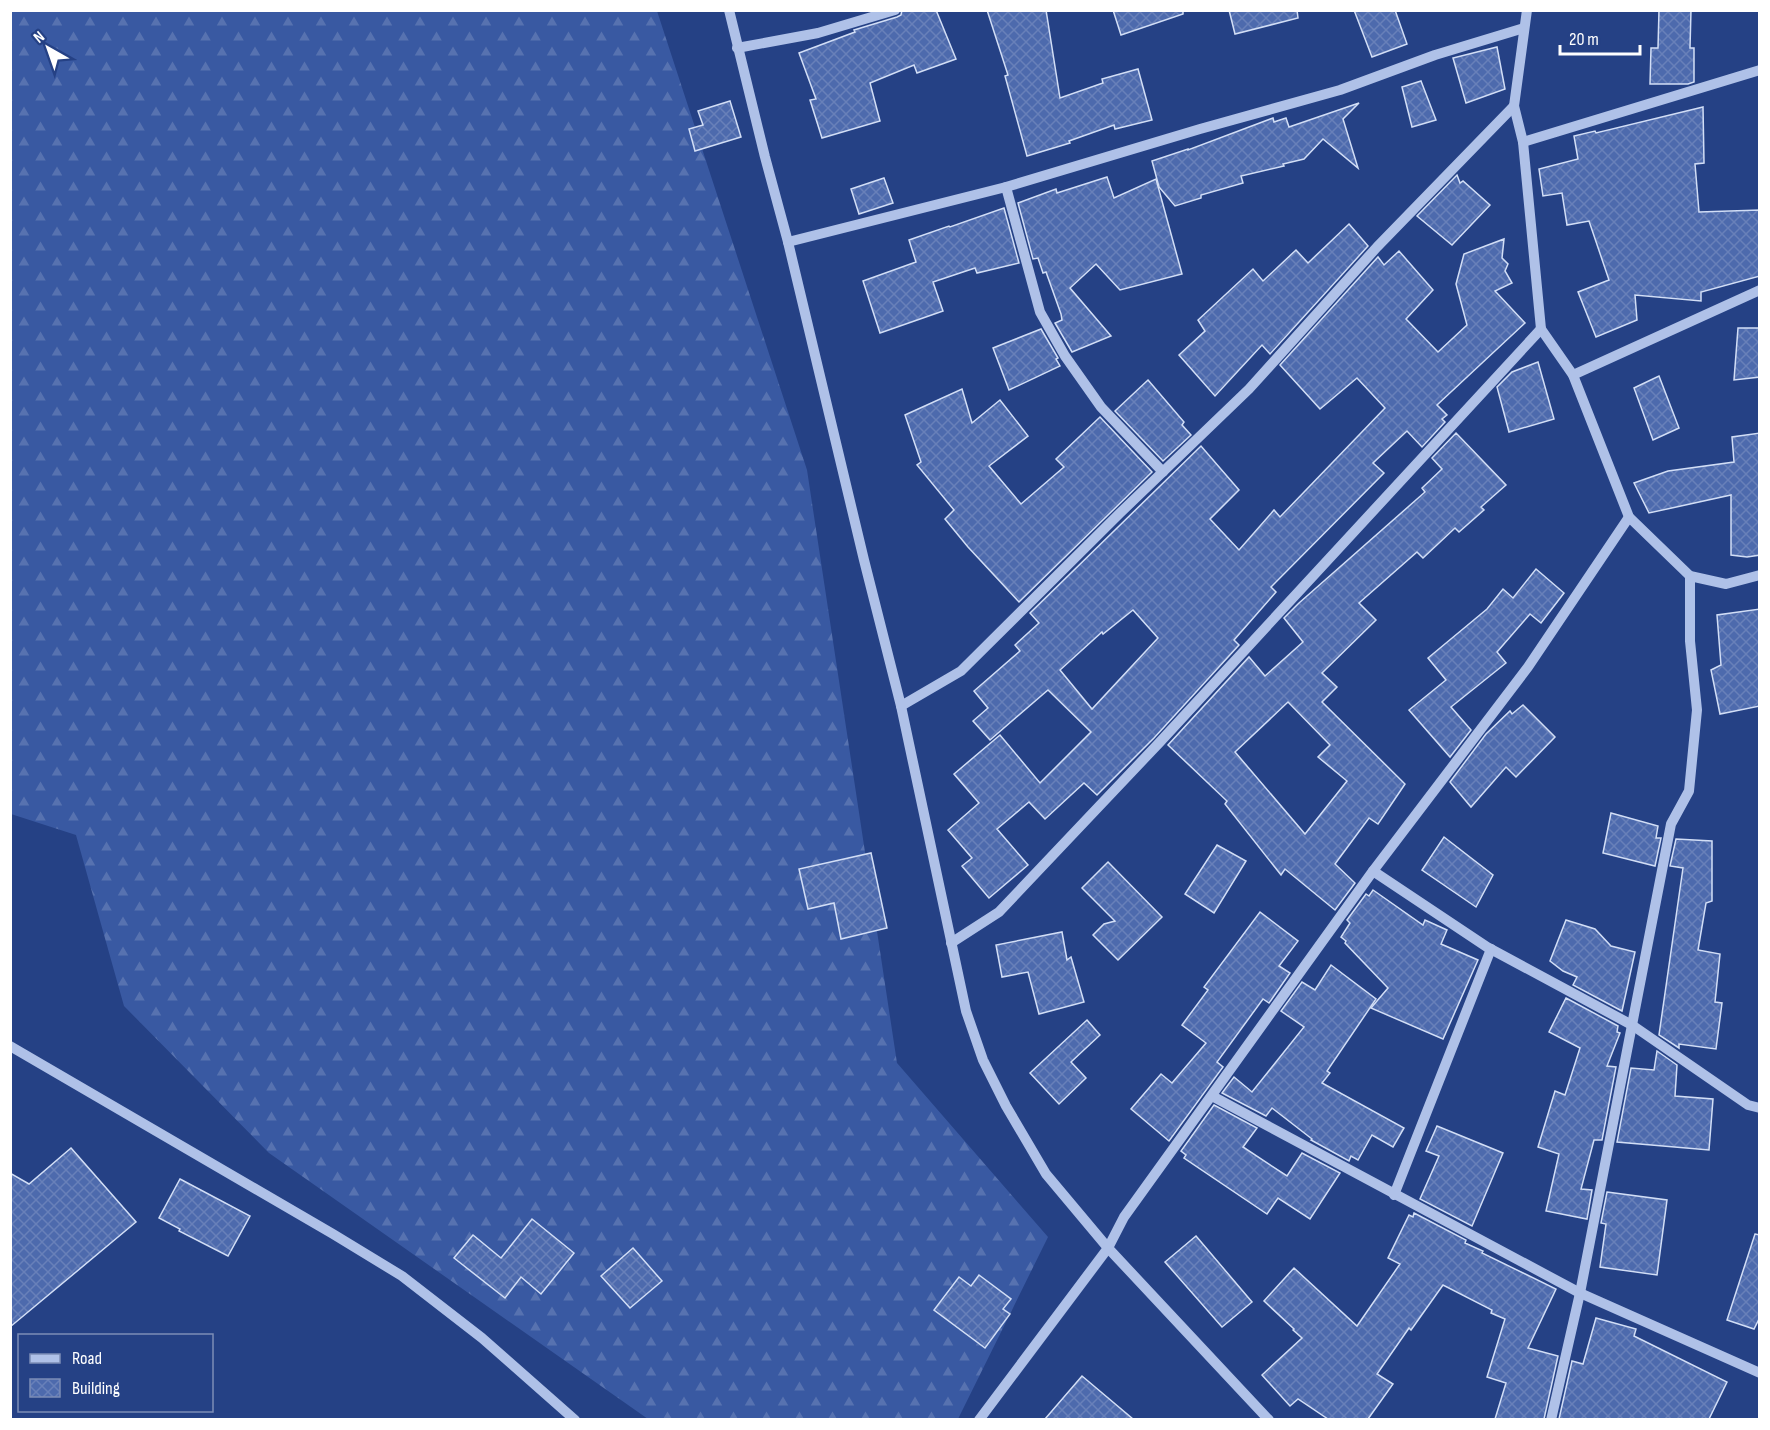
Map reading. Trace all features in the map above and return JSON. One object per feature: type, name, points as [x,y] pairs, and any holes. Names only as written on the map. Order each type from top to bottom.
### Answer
[{"type":"street","points":[[729,10],[902,706],[951,943],[969,1021],[983,1060],[1006,1106],[1046,1174],[1108,1248],[1269,1419]]},
{"type":"street","points":[[737,48],[818,33],[895,10]]},
{"type":"street","points":[[1527,10],[1514,106],[1523,142],[1541,329],[1573,375],[1629,516],[1690,576],[1726,584],[1760,575]]},
{"type":"street","points":[[788,242],[1006,187],[1340,90],[1435,55],[1524,28]]},
{"type":"street","points":[[1523,142],[1760,70]]},
{"type":"street","points":[[902,706],[961,671],[1249,389],[1377,247],[1514,106]]},
{"type":"street","points":[[1006,187],[1041,312],[1065,356],[1101,407],[1162,472]]},
{"type":"street","points":[[1573,375],[1760,290]]},
{"type":"street","points":[[951,943],[999,912],[1192,708],[1541,329]]},
{"type":"street","points":[[979,1419],[1108,1248],[1124,1217],[1373,871],[1528,667],[1629,516]]},
{"type":"street","points":[[1551,1419],[1580,1293],[1671,824],[1689,791],[1697,710],[1690,641],[1690,576]]},
{"type":"street","points":[[1373,871],[1491,950],[1632,1025],[1748,1105],[1760,1107]]},
{"type":"street","points":[[1394,1195],[1491,950]]},
{"type":"street","points":[[10,1046],[333,1233],[402,1276],[482,1338],[574,1419]]},
{"type":"street","points":[[1212,1096],[1580,1293],[1760,1373]]},
{"type":"green space","points":[[11,11],[657,11],[807,470],[897,1063],[1048,1237],[958,1419],[648,1419],[269,1153],[124,1006],[76,835],[11,814]]},
{"type":"building","points":[[902,10],[936,10],[956,59],[917,73],[914,65],[870,83],[880,121],[822,138],[810,100],[816,99],[799,53],[855,32],[854,30],[897,17],[901,15]]},
{"type":"building","points":[[987,10],[1046,10],[1060,98],[1103,83],[1102,79],[1138,69],[1152,120],[1115,129],[1114,125],[1069,141],[1070,143],[1027,156],[1005,76],[1008,75]]},
{"type":"building","points":[[1113,10],[1183,10],[1183,14],[1121,35]]},
{"type":"building","points":[[1229,10],[1297,10],[1298,18],[1235,34]]},
{"type":"building","points":[[1354,10],[1395,10],[1407,44],[1372,57]]},
{"type":"building","points":[[1659,10],[1691,10],[1690,48],[1694,48],[1694,82],[1650,84],[1651,48],[1658,48]]},
{"type":"building","points":[[1497,47],[1505,89],[1466,103],[1453,58]]},
{"type":"building","points":[[1421,81],[1436,120],[1412,127],[1402,87]]},
{"type":"building","points":[[730,101],[741,137],[695,151],[689,129],[703,125],[698,111]]},
{"type":"building","points":[[1359,103],[1343,119],[1358,168],[1323,139],[1304,159],[1241,176],[1243,183],[1201,195],[1201,198],[1175,206],[1159,187],[1152,161],[1273,118],[1274,122],[1286,118],[1289,127]]},
{"type":"building","points":[[1703,107],[1704,163],[1695,164],[1699,212],[1760,210],[1760,276],[1701,292],[1701,301],[1635,295],[1637,320],[1596,337],[1578,292],[1609,280],[1589,221],[1567,225],[1562,193],[1543,196],[1539,169],[1578,159],[1574,136],[1595,131],[1596,133]]},
{"type":"building","points":[[1457,175],[1460,183],[1463,181],[1490,205],[1452,245],[1417,216]]},
{"type":"building","points":[[1107,177],[1114,198],[1156,179],[1182,274],[1120,290],[1096,264],[1070,288],[1111,336],[1072,352],[1055,323],[1062,320],[1061,314],[1046,272],[1043,273],[1038,258],[1033,259],[1018,203],[1056,189],[1057,193]]},
{"type":"building","points":[[884,178],[893,203],[859,214],[851,189]]},
{"type":"building","points":[[1004,208],[1019,263],[977,273],[975,268],[933,282],[943,311],[880,333],[863,281],[916,262],[909,240]]},
{"type":"building","points":[[1349,224],[1368,246],[1270,354],[1262,345],[1215,396],[1179,355],[1205,331],[1198,320],[1253,269],[1263,281],[1296,250],[1308,263]]},
{"type":"building","points":[[1504,239],[1502,258],[1508,264],[1505,271],[1512,283],[1495,291],[1525,323],[1437,405],[1447,415],[1442,419],[1445,422],[1422,447],[1407,431],[1373,463],[1384,473],[1271,587],[1276,592],[1234,640],[1239,645],[1154,738],[1097,795],[1084,783],[1045,819],[1029,802],[997,829],[1028,865],[989,898],[962,866],[972,858],[948,830],[979,803],[954,774],[1000,735],[1040,783],[1091,732],[1048,690],[990,740],[973,721],[988,708],[974,691],[1020,651],[1015,645],[1039,623],[1030,613],[1201,446],[1239,490],[1210,519],[1239,550],[1274,510],[1280,517],[1385,408],[1357,378],[1320,409],[1280,365],[1378,257],[1384,265],[1399,251],[1433,290],[1406,319],[1438,352],[1467,325],[1456,284],[1464,254]],"holes":[[[1133,610],[1158,638],[1092,709],[1060,670],[1102,632],[1103,634]]]},
{"type":"building","points":[[1738,328],[1760,328],[1760,377],[1734,380]]},
{"type":"building","points":[[1041,329],[1058,358],[1056,359],[1060,366],[1009,390],[993,348]]},
{"type":"building","points":[[1538,362],[1554,419],[1509,432],[1497,387],[1512,372]]},
{"type":"building","points":[[1659,376],[1679,428],[1653,440],[1634,388]]},
{"type":"building","points":[[1148,380],[1184,422],[1182,425],[1191,435],[1163,461],[1115,411]]},
{"type":"building","points":[[962,389],[972,423],[1000,400],[1028,436],[989,466],[1021,504],[1064,467],[1056,459],[1100,417],[1152,472],[1019,602],[945,519],[954,510],[917,465],[921,462],[905,415]]},
{"type":"building","points":[[1456,433],[1506,485],[1481,507],[1484,510],[1459,532],[1455,528],[1423,558],[1417,552],[1359,603],[1376,620],[1322,673],[1337,687],[1322,702],[1405,784],[1378,824],[1369,818],[1335,864],[1355,883],[1335,910],[1285,869],[1281,875],[1225,804],[1227,801],[1168,745],[1249,657],[1265,676],[1303,642],[1284,618],[1425,492],[1422,488],[1442,469],[1432,458]],"holes":[[[1288,702],[1330,745],[1318,757],[1347,781],[1305,834],[1235,752]]]},
{"type":"building","points":[[1760,433],[1760,555],[1747,557],[1731,555],[1731,495],[1649,513],[1634,483],[1668,471],[1734,462],[1732,437]]},
{"type":"building","points":[[1536,569],[1564,593],[1541,623],[1530,614],[1497,652],[1506,663],[1451,707],[1471,730],[1450,757],[1409,710],[1446,680],[1428,658],[1487,609],[1503,589],[1513,598]]},
{"type":"building","points":[[1760,609],[1760,706],[1720,714],[1711,670],[1721,665],[1717,615]]},
{"type":"building","points":[[1523,705],[1555,737],[1516,777],[1506,767],[1471,807],[1450,782],[1486,734],[1510,711],[1512,714]]},
{"type":"building","points":[[1611,813],[1658,826],[1656,838],[1661,838],[1655,866],[1603,853]]},
{"type":"building","points":[[1444,837],[1493,875],[1476,907],[1422,870]]},
{"type":"building","points":[[1676,839],[1712,841],[1712,901],[1706,903],[1698,950],[1720,954],[1715,1002],[1722,1003],[1716,1049],[1679,1044],[1679,1048],[1659,1035],[1683,868],[1670,866]]},
{"type":"building","points":[[1217,845],[1246,861],[1214,913],[1185,894]]},
{"type":"building","points":[[871,853],[887,928],[841,939],[834,903],[808,909],[799,869]]},
{"type":"building","points":[[1108,862],[1162,917],[1118,960],[1093,935],[1104,924],[1115,921],[1082,888]]},
{"type":"building","points":[[1373,890],[1423,925],[1425,920],[1447,930],[1441,944],[1478,960],[1443,1039],[1371,1008],[1388,988],[1341,937],[1350,923],[1347,920],[1366,894],[1369,896]]},
{"type":"building","points":[[1260,912],[1298,941],[1279,966],[1290,973],[1269,1003],[1263,999],[1217,1062],[1223,1067],[1169,1141],[1131,1109],[1161,1074],[1172,1083],[1206,1043],[1182,1025],[1208,990],[1204,987]]},
{"type":"building","points":[[1566,920],[1595,929],[1611,946],[1635,952],[1622,1011],[1573,985],[1577,977],[1563,971],[1550,961]]},
{"type":"building","points":[[1062,932],[1067,960],[1071,957],[1084,1002],[1039,1014],[1028,972],[1002,977],[996,945]]},
{"type":"building","points":[[1331,965],[1376,999],[1327,1071],[1330,1073],[1322,1083],[1404,1128],[1393,1147],[1372,1135],[1358,1160],[1351,1156],[1349,1161],[1311,1140],[1272,1108],[1266,1116],[1222,1093],[1234,1077],[1252,1092],[1304,1027],[1281,1011],[1302,982],[1315,990]]},
{"type":"building","points":[[1566,998],[1618,1026],[1617,1032],[1620,1033],[1607,1066],[1616,1067],[1602,1140],[1594,1140],[1581,1189],[1592,1190],[1587,1219],[1546,1211],[1559,1154],[1538,1147],[1555,1091],[1565,1095],[1580,1048],[1549,1032]]},
{"type":"building","points":[[1087,1020],[1100,1035],[1071,1062],[1086,1078],[1059,1104],[1030,1073]]},
{"type":"building","points":[[1657,1051],[1677,1065],[1675,1096],[1713,1099],[1709,1150],[1617,1142],[1631,1068],[1654,1070]]},
{"type":"building","points":[[1214,1105],[1257,1128],[1243,1147],[1287,1176],[1302,1153],[1340,1173],[1310,1219],[1278,1198],[1267,1214],[1184,1158],[1186,1155],[1181,1151]]},
{"type":"building","points":[[1437,1126],[1503,1153],[1472,1226],[1420,1199],[1439,1156],[1426,1151]]},
{"type":"building","points":[[71,1148],[136,1222],[10,1327],[10,1173],[29,1184]]},
{"type":"building","points":[[180,1179],[250,1216],[228,1256],[159,1218]]},
{"type":"building","points":[[1607,1192],[1667,1200],[1657,1275],[1600,1267],[1606,1224],[1601,1223]]},
{"type":"building","points":[[1414,1213],[1466,1240],[1465,1243],[1483,1251],[1482,1253],[1556,1289],[1528,1348],[1558,1356],[1544,1419],[1495,1419],[1506,1383],[1487,1377],[1505,1319],[1443,1285],[1377,1374],[1393,1384],[1368,1419],[1328,1419],[1298,1399],[1290,1406],[1262,1375],[1302,1338],[1264,1301],[1294,1268],[1357,1326],[1400,1264],[1388,1258],[1409,1215],[1413,1217]]},
{"type":"building","points":[[532,1219],[574,1253],[541,1294],[521,1277],[505,1298],[454,1258],[473,1235],[501,1258]]},
{"type":"building","points":[[1755,1234],[1760,1235],[1760,1317],[1754,1329],[1727,1320]]},
{"type":"building","points":[[1196,1236],[1252,1302],[1222,1327],[1165,1262]]},
{"type":"building","points":[[633,1248],[662,1281],[630,1308],[601,1276]]},
{"type":"building","points":[[979,1275],[1011,1299],[1003,1309],[1010,1314],[985,1348],[934,1310],[959,1277],[971,1286]]},
{"type":"building","points":[[1596,1318],[1636,1329],[1634,1336],[1727,1382],[1709,1419],[1559,1419],[1572,1361],[1583,1364]]},
{"type":"building","points":[[1082,1376],[1133,1419],[1045,1419]]}]
